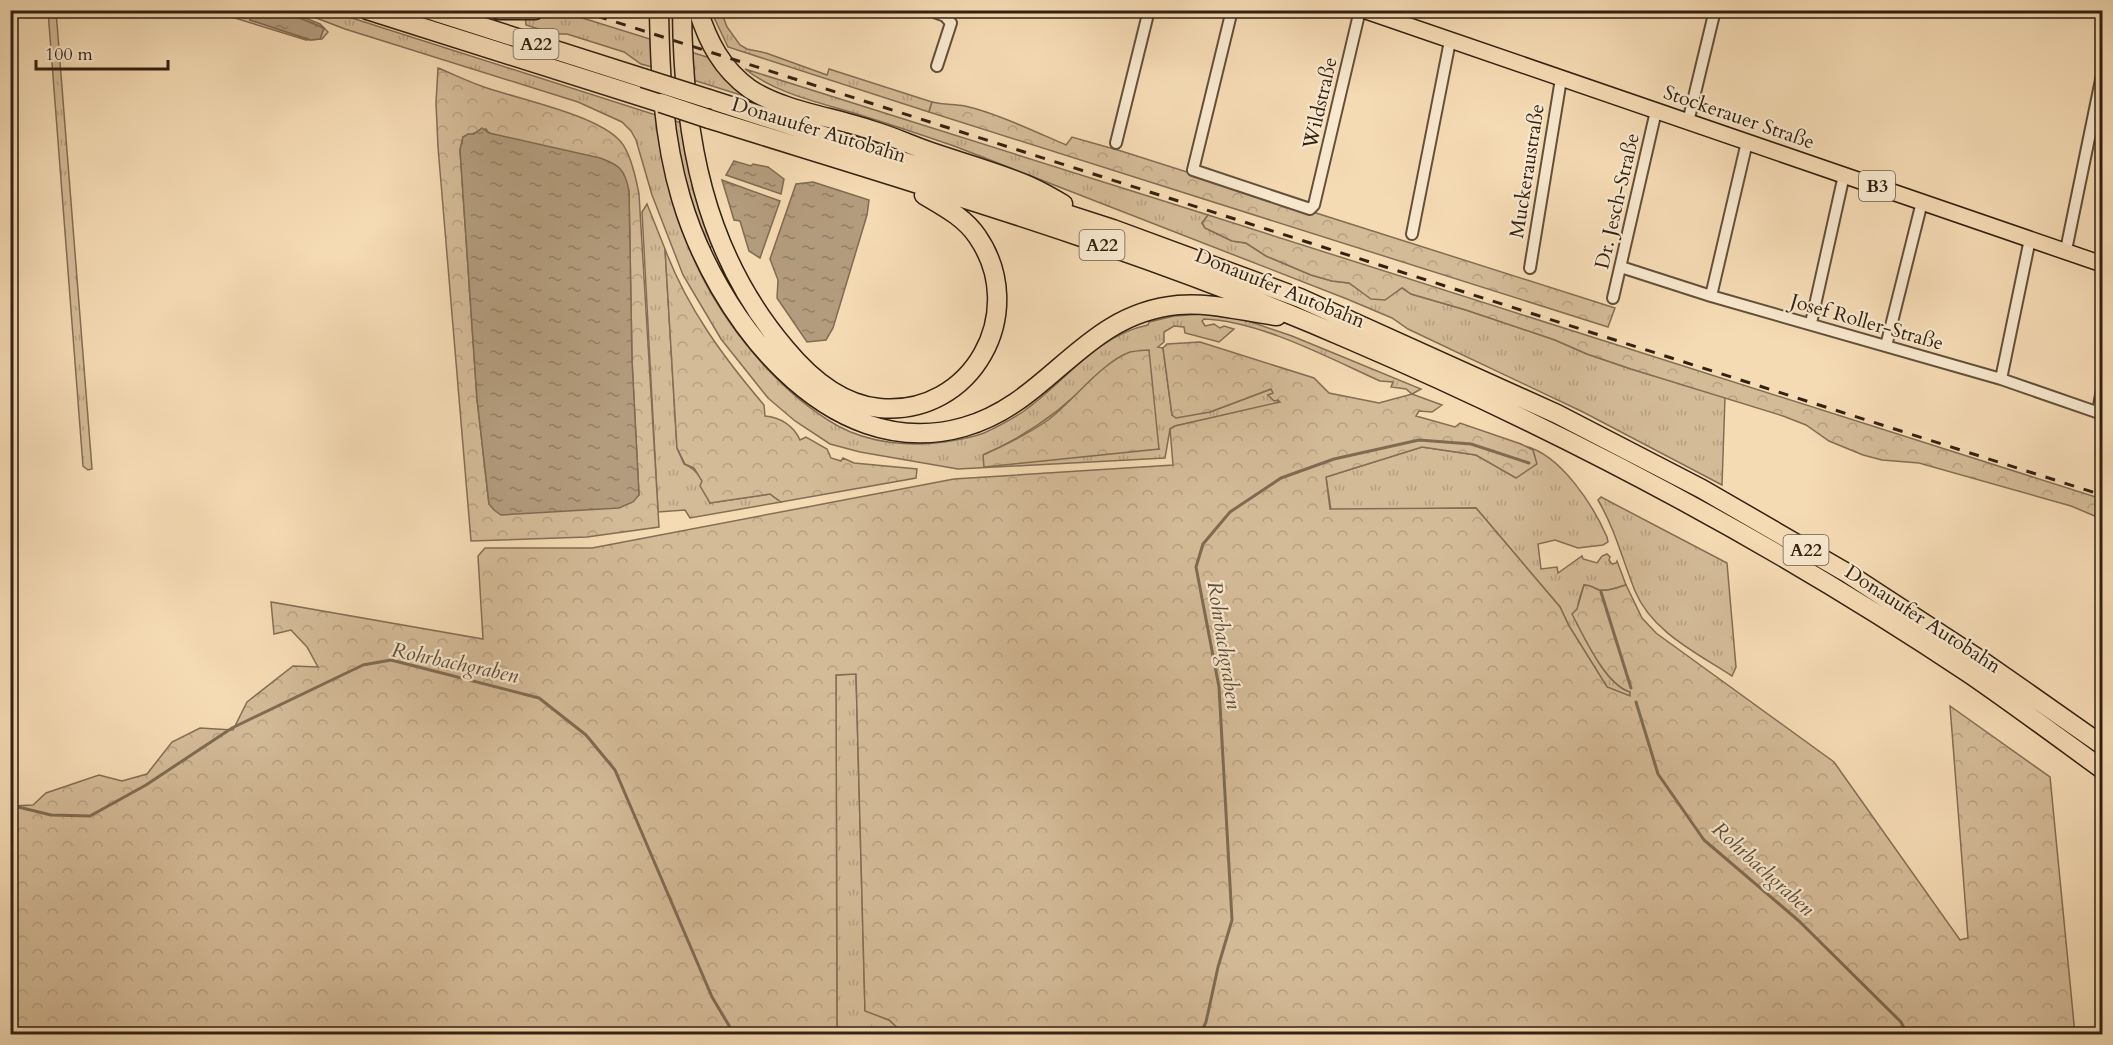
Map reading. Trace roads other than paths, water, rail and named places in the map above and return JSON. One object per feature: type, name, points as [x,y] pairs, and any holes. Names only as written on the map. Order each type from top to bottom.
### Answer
[{"type":"highway","name":"Donauufer Autobahn","points":[[367,10],[1110,247],[1206,282],[1349,339],[1535,424],[1692,506],[1797,566],[1941,656],[2103,769]]},
{"type":"highway","name":"Donauufer Autobahn","points":[[430,10],[1113,229],[1333,312],[1557,414],[1702,489],[1846,573],[1985,663],[2103,745]]},
{"type":"highway","points":[[499,10],[535,10]]},
{"type":"highway","points":[[659,10],[662,90],[671,155],[682,200],[703,254],[728,299],[765,349],[805,389],[843,415],[870,426],[904,433],[934,433],[975,424],[1019,401],[1101,333],[1124,320],[1162,308],[1209,304],[1250,313],[1302,320]]},
{"type":"highway","points":[[682,10],[685,72],[694,155],[710,216],[733,271],[764,321],[791,356],[812,377],[831,392],[848,401],[879,408],[900,408],[921,404],[960,383],[985,352],[996,322],[998,306],[994,272],[988,254],[976,234],[950,210],[898,178]]},
{"type":"highway","points":[[698,10],[708,39],[718,57],[751,90],[785,104],[872,130],[1028,185],[1113,229]]},
{"type":"main road","name":"Stockerauer Straße","points":[[1362,10],[2103,264]]},
{"type":"street","points":[[929,10],[945,16],[951,22],[937,66]]},
{"type":"street","points":[[1116,143],[1149,10]]},
{"type":"street","name":"Wildstraße","points":[[1232,10],[1193,170],[1310,209],[1314,205],[1362,10]]},
{"type":"street","points":[[1688,122],[1715,10]]},
{"type":"street","points":[[1412,234],[1449,41]]},
{"type":"street","points":[[2066,250],[2103,75]]},
{"type":"street","name":"Muckeraustraße","points":[[1530,268],[1561,79]]},
{"type":"street","name":"Dr. Jesch-Straße","points":[[1613,298],[1656,111]]},
{"type":"street","points":[[1711,296],[1747,142]]},
{"type":"street","points":[[1811,323],[1844,175]]},
{"type":"street","points":[[1886,346],[1922,201]]},
{"type":"street","points":[[2001,379],[2030,238]]},
{"type":"street","name":"Josef Roller-Straße","points":[[1621,267],[1711,296],[2001,379],[2100,413]]},
{"type":"street","points":[[2100,413],[2103,389]]},
{"type":"water","points":[[221,11],[282,11],[324,28],[320,39],[311,40],[250,20],[251,13],[248,12],[246,18]]},
{"type":"water","points":[[482,128],[489,133],[600,158],[617,166],[626,178],[629,191],[632,360],[639,495],[633,502],[619,508],[501,515],[489,504],[477,399],[460,150],[463,137],[474,134]]},
{"type":"water","points":[[734,161],[751,166],[753,164],[768,167],[784,179],[781,194],[726,175]]},
{"type":"water","points":[[722,180],[780,201],[760,258],[749,251],[740,221],[734,220]]},
{"type":"water","points":[[813,182],[869,200],[867,215],[833,328],[826,340],[807,342],[777,298],[778,280],[770,259],[796,184]]},
{"type":"waterway","name":"Rohrbachgraben","points":[[1200,1034],[1206,1022],[1218,967],[1232,920],[1219,687],[1196,567],[1203,544],[1230,512],[1281,478],[1334,459],[1419,440],[1471,444],[1529,463]]},
{"type":"waterway","name":"Rohrbachgraben","points":[[1601,592],[1631,688]]},
{"type":"waterway","name":"Rohrbachgraben","points":[[10,805],[51,815],[90,816],[146,785],[232,728],[363,665],[391,660],[539,698],[586,735],[615,770],[712,997],[734,1034]]},
{"type":"waterway","name":"Rohrbachgraben","points":[[1636,702],[1658,774],[1704,840],[1799,921],[1901,1022],[1907,1034]]},
{"type":"railway","points":[[578,10],[2102,495]]}]
